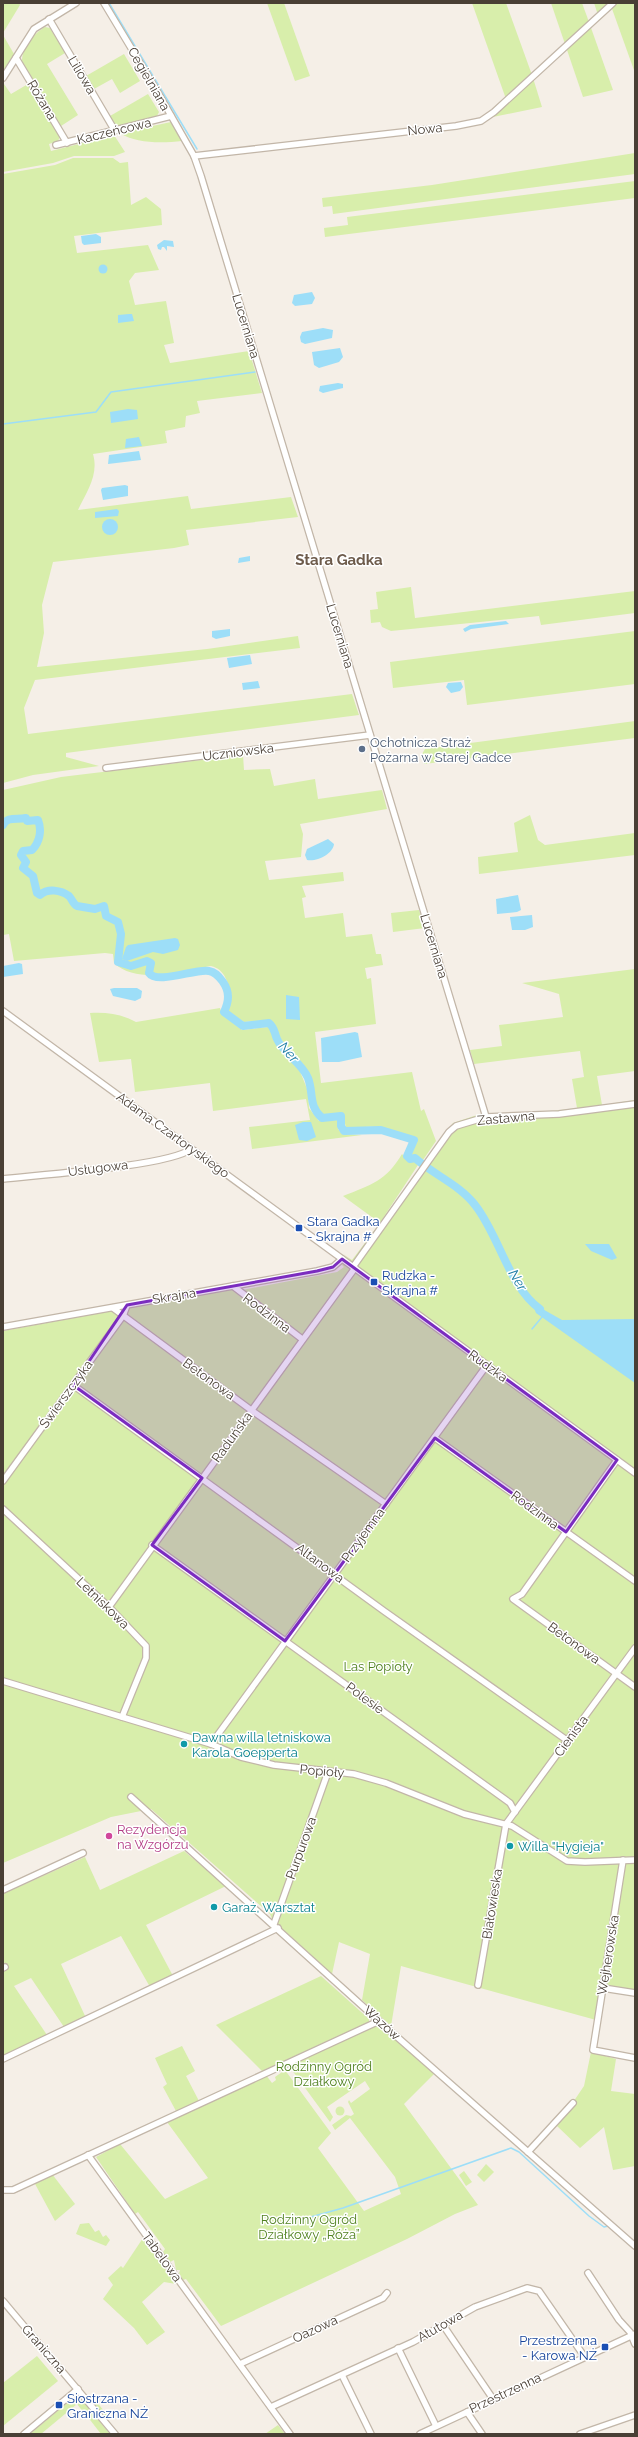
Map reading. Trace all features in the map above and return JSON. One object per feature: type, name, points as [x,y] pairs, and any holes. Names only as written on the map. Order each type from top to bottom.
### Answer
[{"type":"street","points":[[3,78],[34,29],[76,3]]},
{"type":"street","name":"Cegielniana","points":[[104,3],[194,156]]},
{"type":"street","name":"Nowa","points":[[194,156],[456,126],[481,121],[494,112],[613,3]]},
{"type":"street","name":"Liliowa","points":[[49,19],[115,131]]},
{"type":"street","name":"Różana","points":[[16,58],[67,143]]},
{"type":"street","name":"Kaczeńcowa","points":[[56,146],[171,116]]},
{"type":"street","name":"Lucerniana","points":[[194,156],[486,1117]]},
{"type":"street","name":"Uczniowska","points":[[106,768],[370,735]]},
{"type":"street","name":"Adama Czartoryskiego","points":[[3,1011],[342,1259]]},
{"type":"street","name":"Zastawna","points":[[354,1268],[421,1171],[453,1128],[486,1117],[559,1114],[635,1104]]},
{"type":"street","name":"Usługowa","points":[[3,1179],[138,1163],[184,1154],[191,1149]]},
{"type":"street","name":"Rudzka","points":[[342,1259],[635,1473]]},
{"type":"street","name":"Skrajna","points":[[3,1328],[322,1270],[333,1267],[342,1259]]},
{"type":"street","name":"Raduńska","points":[[109,1607],[152,1545],[252,1410],[354,1268]]},
{"type":"street","name":"Rodzinna","points":[[233,1286],[302,1339]]},
{"type":"street","name":"Świerszczyka","points":[[3,1481],[122,1316],[127,1305]]},
{"type":"street","name":"Betonowa","points":[[113,1308],[252,1410],[386,1504]]},
{"type":"street","name":"Przyjemna","points":[[211,1744],[435,1438],[486,1365]]},
{"type":"street","name":"Altanowa","points":[[73,1385],[568,1741]]},
{"type":"street","name":"Rodzinna","points":[[435,1438],[635,1581]]},
{"type":"street","points":[[566,1532],[617,1460]]},
{"type":"street","name":"Letniskowa","points":[[3,1509],[109,1607],[146,1646],[146,1658],[122,1717]]},
{"type":"street","name":"Betonowa","points":[[566,1532],[522,1594],[513,1599],[635,1687]]},
{"type":"street","name":"Polesie","points":[[152,1545],[286,1640],[510,1803],[515,1812]]},
{"type":"street","name":"Cienista","points":[[506,1824],[635,1648]]},
{"type":"street","name":"Popioły","points":[[3,1681],[211,1744],[241,1757],[274,1765],[354,1774],[386,1782],[464,1814],[506,1824],[567,1861],[585,1862],[635,1860]]},
{"type":"street","name":"Purpurowa","points":[[276,1926],[328,1772]]},
{"type":"street","name":"Wazów","points":[[131,1797],[276,1926],[379,2021],[635,2246]]},
{"type":"street","name":"Białowieska","points":[[478,1985],[506,1824]]},
{"type":"street","points":[[3,1890],[83,1853]]},
{"type":"street","name":"Wejherowska","points":[[623,1860],[592,2050],[635,2058]]},
{"type":"street","points":[[3,2059],[204,1965],[276,1926]]},
{"type":"street","points":[[603,1988],[635,1993]]},
{"type":"street","points":[[3,2190],[13,2190],[379,2021]]},
{"type":"street","points":[[528,2152],[573,2103]]},
{"type":"street","name":"Tabelowa","points":[[88,2156],[290,2434]]},
{"type":"street","points":[[588,2273],[619,2320],[634,2335],[635,2344]]},
{"type":"street","name":"Atutowa","points":[[271,2407],[398,2348],[474,2307],[530,2288],[539,2291],[584,2356]]},
{"type":"street","name":"Oazowa","points":[[240,2364],[384,2298],[387,2293]]},
{"type":"street","name":"Graniczna","points":[[3,2301],[115,2434]]},
{"type":"street","points":[[443,2324],[493,2399]]},
{"type":"street","name":"Przestrzenna","points":[[420,2434],[584,2356],[634,2335]]},
{"type":"street","points":[[398,2348],[436,2426]]},
{"type":"street","points":[[342,2375],[371,2434]]},
{"type":"street","points":[[24,2434],[78,2389]]},
{"type":"street","points":[[467,2412],[482,2434]]},
{"type":"street","points":[[580,2434],[635,2415]]},
{"type":"highlighted area","points":[[342,1259],[617,1460],[566,1532],[435,1438],[285,1641],[152,1545],[202,1478],[73,1385],[127,1305],[317,1271],[333,1267]]},
{"type":"green space","points":[[3,3],[19,3],[20,5],[3,33]]},
{"type":"green space","points":[[267,3],[284,3],[310,76],[295,81]]},
{"type":"green space","points":[[472,3],[506,3],[532,75],[506,99]]},
{"type":"green space","points":[[551,3],[582,3],[589,22],[565,44]]},
{"type":"green space","points":[[594,3],[610,3],[598,15]]},
{"type":"green space","points":[[615,3],[635,3],[635,73],[611,6]]},
{"type":"green space","points":[[590,25],[613,90],[583,97],[566,47]]},
{"type":"green space","points":[[45,27],[50,28],[65,53],[47,64],[78,115],[61,126],[22,61],[24,51],[29,41]]},
{"type":"green space","points":[[3,35],[14,54],[3,71]]},
{"type":"green space","points":[[124,54],[140,81],[120,93],[112,79],[94,89],[86,76]]},
{"type":"green space","points":[[533,78],[542,107],[488,118]]},
{"type":"green space","points":[[4,84],[11,94],[28,84],[60,137],[58,141],[49,144],[51,151],[114,135],[125,152],[114,156],[74,156],[53,163],[3,172]]},
{"type":"green space","points":[[148,94],[159,112],[157,116],[120,126],[115,124],[110,116]]},
{"type":"green space","points":[[171,122],[182,141],[142,141],[126,137],[120,133]]},
{"type":"green space","points":[[635,153],[635,174],[333,214],[332,206],[323,207],[322,198],[432,185]]},
{"type":"green space","points":[[73,158],[113,158],[120,163],[128,162],[131,205],[146,197],[161,209],[162,225],[74,236],[77,253],[148,245],[159,270],[135,273],[129,281],[135,305],[166,301],[174,343],[164,345],[170,363],[249,351],[262,393],[197,401],[200,413],[186,416],[185,427],[165,431],[167,443],[93,454],[93,476],[78,510],[188,496],[191,509],[291,497],[298,517],[186,530],[189,545],[174,548],[53,562],[42,605],[44,633],[37,667],[207,649],[298,636],[300,648],[35,680],[24,708],[28,734],[352,694],[359,715],[66,753],[66,757],[99,766],[33,775],[3,783],[3,174],[55,165]]},
{"type":"green space","points":[[635,181],[635,198],[325,237],[324,228],[348,225],[347,217]]},
{"type":"green space","points":[[411,587],[415,618],[635,591],[635,613],[541,625],[539,616],[391,631],[382,627],[380,622],[371,623],[370,610],[378,609],[376,592]]},
{"type":"green space","points":[[635,631],[635,684],[467,705],[464,680],[393,688],[390,662]]},
{"type":"green space","points":[[635,721],[635,738],[424,764],[422,754],[425,749]]},
{"type":"green space","points":[[243,755],[244,770],[270,769],[274,786],[315,779],[318,799],[382,790],[387,809],[300,824],[303,834],[301,857],[265,861],[269,880],[343,872],[344,881],[302,886],[306,897],[302,898],[305,918],[343,913],[346,937],[372,934],[376,954],[381,954],[383,965],[365,968],[367,979],[371,978],[376,1024],[315,1032],[321,1083],[412,1072],[421,1111],[424,1109],[436,1141],[423,1160],[417,1155],[411,1156],[410,1153],[417,1142],[416,1137],[380,1127],[346,1128],[343,1114],[324,1115],[320,1111],[316,1102],[313,1083],[308,1072],[281,1039],[271,1020],[244,1022],[228,1011],[230,999],[226,978],[217,969],[211,966],[173,974],[151,975],[122,969],[114,963],[113,954],[105,953],[14,961],[9,934],[3,935],[3,790],[61,777]]},
{"type":"green space","points":[[530,815],[538,840],[545,845],[635,833],[635,855],[479,874],[478,857],[518,852],[514,823]]},
{"type":"green space","points":[[419,910],[425,928],[393,932],[391,913]]},
{"type":"green space","name":"Las Popioły","points":[[635,969],[635,1071],[597,1076],[602,1105],[635,1100],[635,1991],[600,1987],[596,2020],[401,1966],[391,2026],[362,2000],[370,1954],[339,1942],[332,1974],[278,1925],[278,1922],[274,1924],[270,1914],[151,1809],[111,1817],[3,1863],[3,1331],[231,1289],[242,1290],[337,1272],[344,1267],[341,1264],[347,1265],[351,1261],[343,1254],[352,1260],[380,1223],[343,1196],[377,1181],[390,1170],[402,1154],[409,1162],[415,1161],[418,1165],[383,1218],[453,1123],[480,1114],[529,1114],[577,1108],[572,1079],[584,1077],[580,1051],[474,1064],[470,1050],[502,1046],[499,1025],[563,1017],[559,994],[522,983]]},
{"type":"green space","points":[[220,1008],[222,1014],[242,1030],[268,1027],[273,1032],[274,1041],[299,1069],[308,1091],[309,1108],[319,1121],[337,1119],[338,1129],[342,1134],[362,1135],[252,1149],[249,1127],[310,1120],[306,1099],[213,1111],[210,1083],[135,1092],[131,1059],[99,1062],[90,1013],[114,1014],[136,1022]]},
{"type":"green space","points":[[184,1851],[226,1886],[146,1925],[173,1976],[150,1987],[121,1936],[61,1964],[86,2018],[64,2027],[31,1978],[14,1986],[47,2035],[3,2056],[3,1971],[7,1969],[3,1960],[3,1894],[85,1857],[100,1890]]},
{"type":"green space","points":[[321,1976],[369,2019],[369,2022],[262,2071],[216,2025]]},
{"type":"green space","points":[[376,2025],[381,2027],[435,2073],[404,2104],[478,2205],[455,2214],[407,2239],[221,2326],[186,2279],[183,2280],[179,2273],[180,2270],[176,2270],[174,2260],[170,2262],[163,2252],[165,2249],[138,2212],[135,2214],[96,2157],[120,2144],[165,2199],[208,2178],[167,2122],[266,2075],[272,2083],[276,2080],[275,2077],[285,2070],[331,2133],[318,2148],[364,2211],[401,2194],[395,2177],[350,2118],[335,2130],[332,2125],[346,2115],[351,2116],[354,2114],[348,2102],[349,2100],[351,2103],[370,2089],[365,2081],[327,2107],[333,2117],[330,2122],[289,2066]]},
{"type":"green space","points":[[182,2046],[195,2071],[186,2076],[199,2101],[176,2111],[163,2087],[167,2084],[155,2058]]},
{"type":"green space","points":[[591,2052],[616,2059],[611,2091],[635,2094],[635,2166],[613,2170],[604,2127],[580,2148],[557,2126],[584,2086]]},
{"type":"green space","points":[[340,2106],[345,2111],[340,2116],[335,2111]]},
{"type":"green space","points":[[486,2164],[494,2172],[484,2182],[477,2175]]},
{"type":"green space","points":[[464,2171],[472,2182],[466,2186],[459,2175]]},
{"type":"green space","points":[[52,2174],[75,2204],[55,2221],[34,2182]]},
{"type":"green space","points":[[89,2223],[95,2232],[99,2230],[103,2237],[106,2235],[110,2240],[106,2246],[76,2234],[80,2224]]},
{"type":"green space","points":[[143,2238],[176,2284],[164,2282],[142,2302],[165,2332],[147,2345],[134,2328],[103,2299],[113,2285],[108,2278],[121,2266],[123,2268]]},
{"type":"green space","points":[[37,2356],[58,2381],[3,2426],[3,2383]]},
{"type":"green space","points":[[73,2398],[83,2400],[91,2410],[84,2416],[84,2413],[77,2404],[41,2434],[30,2434]]},
{"type":"green space","points":[[91,2400],[95,2400],[109,2417],[105,2418]]},
{"type":"green space","points":[[92,2412],[110,2434],[101,2434],[87,2416]]},
{"type":"green space","points":[[278,2425],[285,2434],[265,2434]]},
{"type":"water","points":[[96,234],[101,237],[101,243],[84,245],[82,243],[81,236]]},
{"type":"water","points":[[164,240],[173,241],[174,247],[167,246],[167,251],[164,247],[162,247],[161,250],[158,249],[157,245]]},
{"type":"water","points":[[103,264],[108,269],[103,274],[98,269]]},
{"type":"water","points":[[312,292],[315,298],[312,304],[295,306],[292,303],[294,295]]},
{"type":"water","points":[[132,314],[134,321],[118,323],[118,315]]},
{"type":"water","points":[[323,328],[333,330],[332,338],[305,344],[301,342],[300,337],[302,332]]},
{"type":"water","points":[[340,348],[343,357],[339,362],[319,368],[314,365],[312,352]]},
{"type":"water","points":[[338,383],[343,384],[343,388],[323,393],[319,391],[320,386]]},
{"type":"water","points":[[128,409],[137,410],[138,419],[111,423],[110,412]]},
{"type":"water","points":[[139,437],[142,446],[125,448],[126,439]]},
{"type":"water","points":[[139,451],[141,460],[108,464],[109,455]]},
{"type":"water","points":[[125,485],[128,486],[128,496],[103,500],[102,488]]},
{"type":"water","points":[[117,509],[119,511],[118,516],[95,518],[95,512]]},
{"type":"water","points":[[110,519],[116,521],[118,527],[116,533],[110,535],[104,533],[102,527],[104,521]]},
{"type":"water","points":[[250,556],[250,561],[238,563],[239,558]]},
{"type":"water","points":[[506,621],[509,624],[471,629],[465,632],[463,629],[470,625]]},
{"type":"water","points":[[230,629],[230,636],[216,639],[212,637],[212,631]]},
{"type":"water","points":[[250,655],[252,664],[229,668],[227,658]]},
{"type":"water","points":[[258,681],[260,688],[243,690],[242,683]]},
{"type":"water","points":[[461,682],[463,687],[460,691],[451,693],[446,687],[448,683]]},
{"type":"water","points":[[328,839],[334,844],[333,848],[328,854],[315,860],[307,860],[305,855],[307,849]]},
{"type":"water","points":[[518,895],[521,910],[517,912],[497,914],[496,899]]},
{"type":"water","points":[[532,915],[533,927],[525,930],[512,930],[510,917]]},
{"type":"water","points":[[175,938],[178,939],[180,945],[178,950],[163,954],[153,952],[127,961],[122,959],[128,945]]},
{"type":"water","points":[[19,963],[22,964],[23,974],[3,977],[3,966]]},
{"type":"water","points":[[137,988],[142,991],[141,998],[135,1001],[113,996],[110,989]]},
{"type":"water","points":[[286,995],[299,997],[300,1020],[286,1019]]},
{"type":"water","points":[[355,1032],[358,1033],[362,1057],[339,1062],[322,1062],[321,1038]]},
{"type":"water","points":[[303,1122],[311,1122],[316,1137],[307,1141],[299,1140],[295,1125]]},
{"type":"water","points":[[585,1244],[609,1244],[617,1258],[612,1260],[591,1251]]},
{"type":"water","points":[[532,1303],[562,1320],[635,1319],[635,1383],[536,1313]]},
{"type":"waterway","points":[[109,3],[197,149]]},
{"type":"waterway","points":[[3,424],[96,412],[111,392],[255,372]]},
{"type":"waterway","name":"Ner","points":[[3,825],[7,820],[13,819],[26,818],[27,821],[38,820],[40,832],[37,843],[32,850],[23,851],[21,855],[26,862],[23,868],[33,876],[37,893],[40,895],[47,891],[58,891],[69,896],[77,906],[95,909],[104,906],[106,916],[118,922],[121,934],[118,962],[131,966],[147,961],[151,963],[149,973],[153,976],[160,977],[203,971],[214,972],[227,989],[228,1000],[224,1012],[243,1026],[269,1023],[271,1025],[283,1049],[305,1072],[310,1084],[313,1104],[322,1118],[341,1116],[341,1126],[344,1131],[381,1130],[414,1140],[407,1156],[410,1159],[415,1158],[469,1198],[491,1231],[520,1288],[540,1309]]},
{"type":"waterway","points":[[532,1329],[542,1317]]},
{"type":"waterway","points":[[300,2220],[343,2208],[511,2148],[519,2152],[589,2216],[604,2227],[608,2226]]},
{"type":"place","name":"Ochotnicza Straż Pożarna w Starej Gadce","points":[[362,749]]},
{"type":"place","name":"Stara Gadka - Skrajna #","points":[[299,1228]]},
{"type":"place","name":"Rudzka - Skrajna #","points":[[374,1282]]},
{"type":"place","name":"Dawna willa letniskowa Karola Goepperta","points":[[184,1744]]},
{"type":"place","name":"Rezydencja na Wzgórzu","points":[[109,1836]]},
{"type":"place","name":"Willa \"Hygieja\"","points":[[510,1846]]},
{"type":"place","name":"Garaż, Warsztat","points":[[214,1907]]},
{"type":"place","name":"Przestrzenna - Karowa NŻ","points":[[605,2347]]},
{"type":"place","name":"Siostrzana - Graniczna NŻ","points":[[59,2405]]},
{"type":"district","name":"Stara Gadka","points":[[339,560]]},
{"type":"park label","name":"Rodzinny Ogród Działkowy","points":[[324,2074]]},
{"type":"park label","name":"Rodzinny Ogród Działkowy „Róża”","points":[[309,2226]]}]
